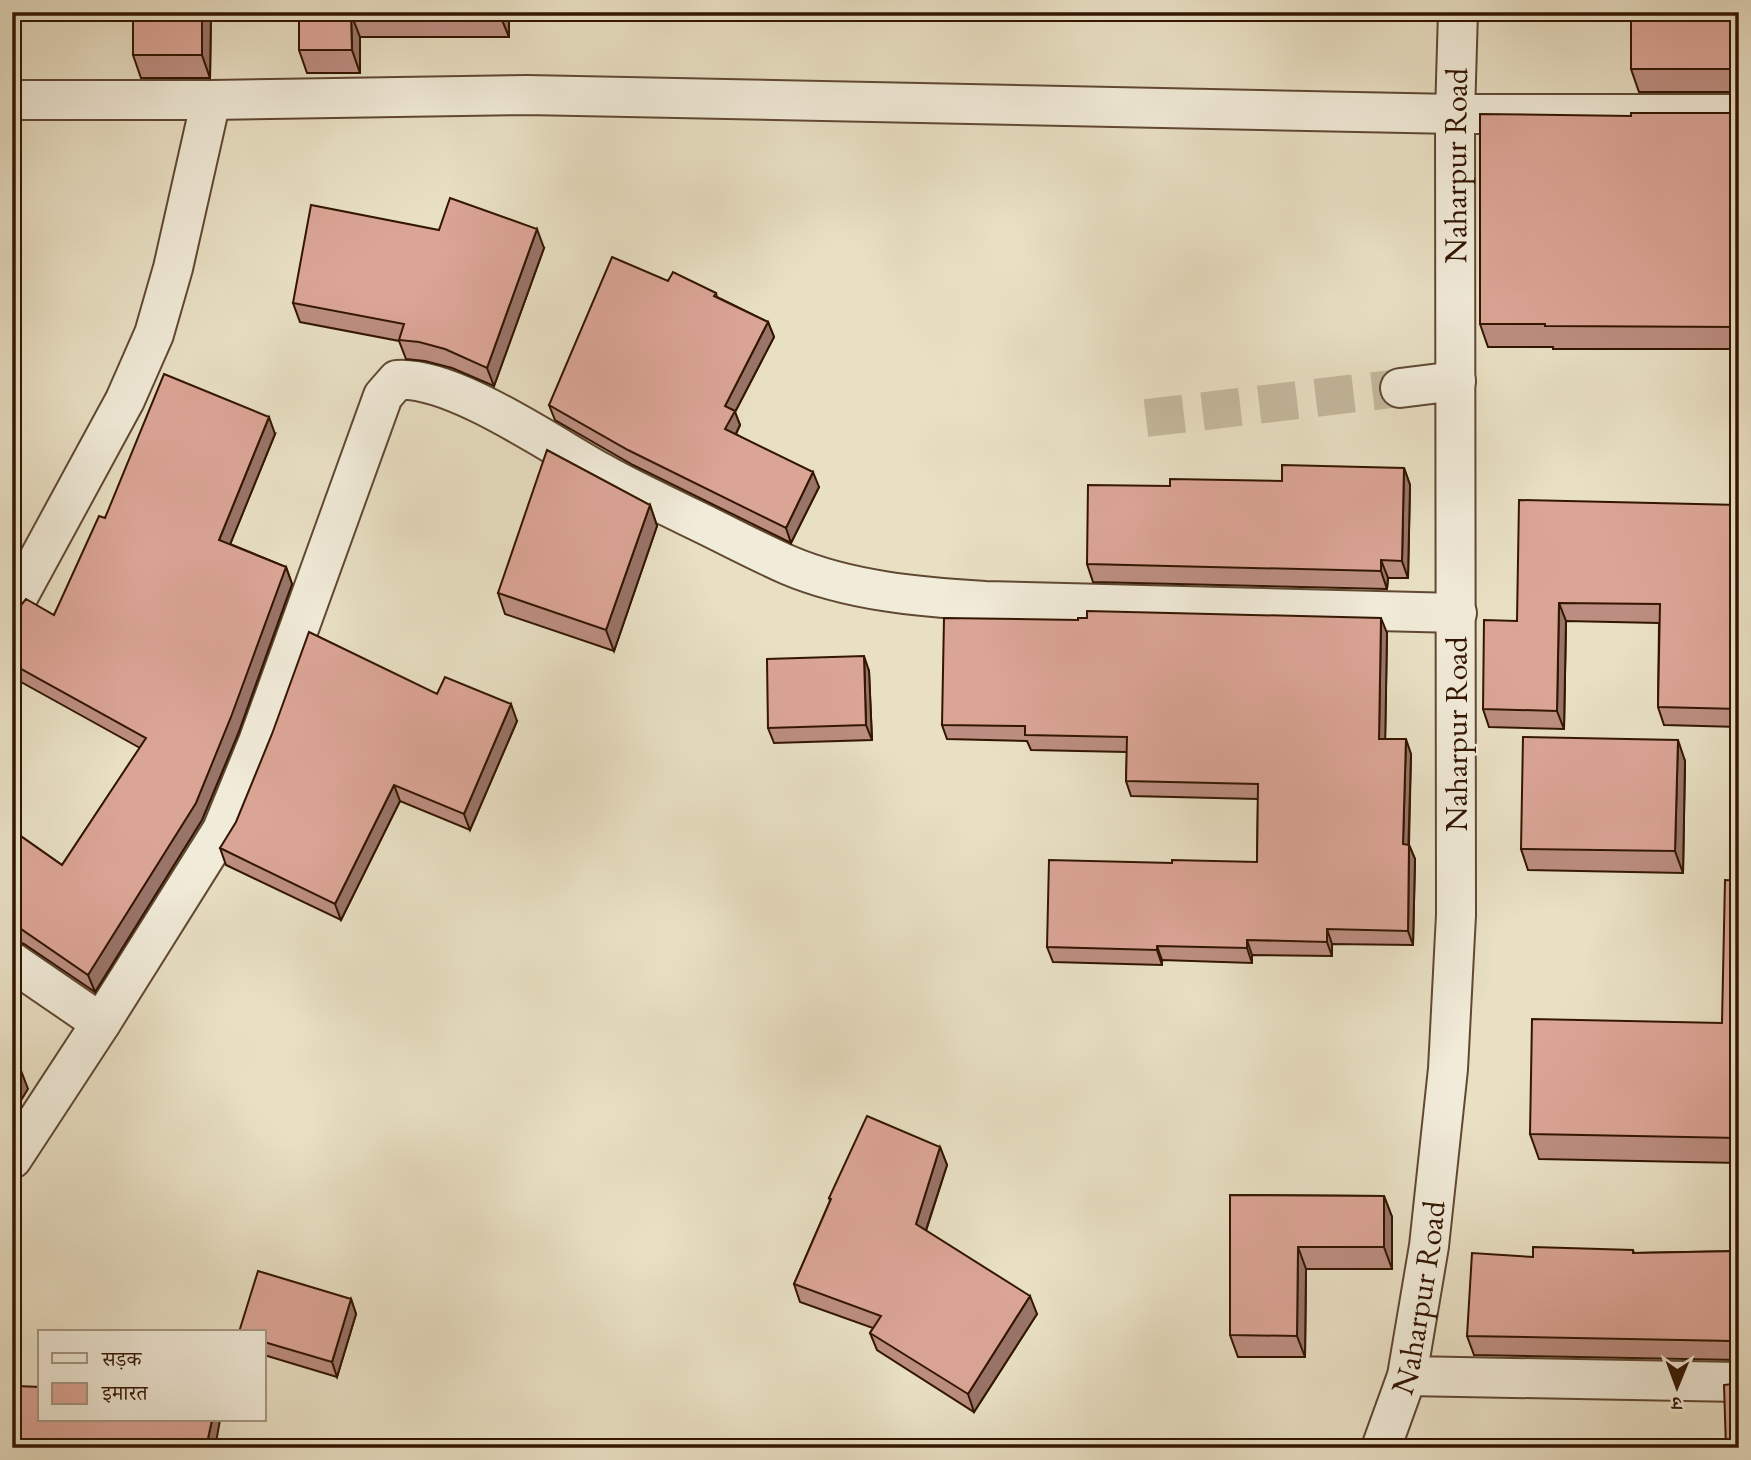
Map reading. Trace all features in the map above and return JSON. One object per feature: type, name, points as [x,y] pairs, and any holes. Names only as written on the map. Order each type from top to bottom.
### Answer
[{"type":"street","name":"Naharpur Road","points":[[1381,1448],[1407,1376],[1429,1246],[1448,1069],[1456,915],[1455,114],[1458,12]]},
{"type":"street","points":[[12,100],[527,95],[1455,114],[1739,114]]},
{"type":"street","points":[[12,608],[125,400],[154,334],[173,268],[211,100]]},
{"type":"street","points":[[12,1159],[222,830],[383,396],[397,380],[414,379],[434,384],[472,401],[603,474],[695,520],[789,565],[830,579],[950,599],[1457,613]]},
{"type":"street","points":[[1400,387],[1456,382]]},
{"type":"street","points":[[12,962],[101,1023]]},
{"type":"street","points":[[1407,1376],[1739,1382]]},
{"type":"building","points":[[133,12],[202,12],[202,55],[133,55]]},
{"type":"building","points":[[299,12],[500,12],[500,15],[351,14],[352,50],[299,50]]},
{"type":"building","points":[[1631,12],[1739,12],[1739,71],[1631,69]]},
{"type":"building","points":[[1739,111],[1739,327],[1480,324],[1480,114],[1631,116],[1631,113]]},
{"type":"building","points":[[450,198],[537,229],[487,368],[445,349],[399,340],[404,324],[293,303],[311,205],[439,230]]},
{"type":"building","points":[[612,257],[668,281],[673,272],[716,293],[714,296],[768,322],[725,406],[735,411],[725,429],[813,472],[786,528],[628,450],[549,405]]},
{"type":"building","points":[[164,374],[269,417],[219,540],[286,567],[196,803],[88,975],[12,925],[12,830],[62,865],[146,738],[12,664],[12,611],[17,610],[26,599],[54,615],[99,516],[105,518]]},
{"type":"building","points":[[547,450],[650,505],[606,630],[498,593]]},
{"type":"building","points":[[1282,465],[1404,468],[1402,561],[1381,560],[1381,571],[1087,564],[1088,485],[1170,486],[1170,479],[1282,481]]},
{"type":"building","points":[[1519,500],[1739,505],[1739,709],[1658,707],[1660,604],[1559,603],[1557,711],[1483,709],[1484,620],[1517,621]]},
{"type":"building","points":[[1087,611],[1381,618],[1379,739],[1406,739],[1403,844],[1409,845],[1408,931],[1327,929],[1327,942],[1247,940],[1247,948],[1157,946],[1157,950],[1047,947],[1049,860],[1257,862],[1258,784],[1126,781],[1127,737],[1025,735],[1025,726],[942,725],[944,618],[1078,620],[1087,618]]},
{"type":"building","points":[[309,632],[437,694],[445,677],[511,704],[464,814],[394,785],[335,904],[220,848],[236,822]]},
{"type":"building","points":[[864,656],[866,725],[768,728],[767,659]]},
{"type":"building","points":[[1523,737],[1678,740],[1675,851],[1521,849]]},
{"type":"building","points":[[1725,880],[1739,881],[1739,1138],[1530,1134],[1532,1019],[1722,1023]]},
{"type":"building","points":[[12,1064],[20,1068],[12,1081]]},
{"type":"building","points":[[867,1116],[940,1147],[916,1224],[1030,1296],[968,1394],[870,1333],[881,1316],[794,1284],[831,1199],[829,1198]]},
{"type":"building","points":[[1230,1195],[1384,1196],[1384,1247],[1298,1247],[1297,1336],[1230,1335]]},
{"type":"building","points":[[1533,1247],[1633,1250],[1633,1253],[1739,1251],[1739,1343],[1467,1336],[1472,1253],[1533,1257]]},
{"type":"building","points":[[258,1271],[351,1299],[332,1362],[266,1343],[266,1330],[240,1330]]},
{"type":"building","points":[[12,1376],[17,1376],[17,1386],[38,1387],[38,1422],[212,1422],[206,1448],[12,1448]]},
{"type":"building","points":[[1739,1383],[1739,1448],[1726,1448],[1724,1385]]},
{"type":"tunnel","points":[[1146,418],[1400,388]]}]
